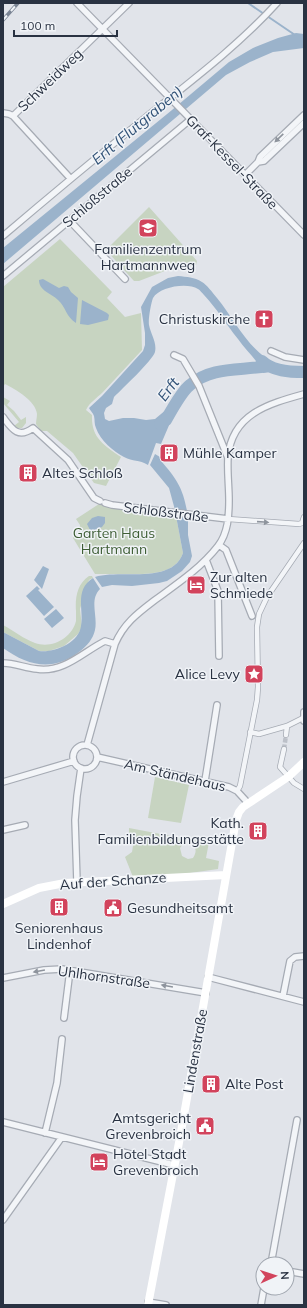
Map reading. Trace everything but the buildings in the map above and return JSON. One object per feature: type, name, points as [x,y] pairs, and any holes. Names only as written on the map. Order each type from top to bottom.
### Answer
[{"type":"main road","points":[[248,803],[302,766]]},
{"type":"main road","name":"Lindenstraße","points":[[148,1303],[206,993],[236,820],[240,810],[248,803]]},
{"type":"main road","name":"Auf der Schanze","points":[[3,904],[41,888],[77,882],[226,875]]},
{"type":"street","name":"Graf-Kessel-Straße","points":[[77,3],[304,235]]},
{"type":"street","name":"Schweidweg","points":[[3,113],[13,116],[129,3]]},
{"type":"street","points":[[3,236],[70,178],[224,53],[260,21],[277,3]]},
{"type":"street","points":[[245,175],[258,162],[260,157],[304,115]]},
{"type":"street","points":[[13,116],[70,178]]},
{"type":"street","name":"Schloßstraße","points":[[3,276],[191,119]]},
{"type":"street","points":[[258,162],[264,161],[304,123]]},
{"type":"street","points":[[69,220],[125,279]]},
{"type":"street","points":[[299,230],[304,225]]},
{"type":"street","points":[[271,351],[285,357],[304,360]]},
{"type":"street","points":[[174,355],[183,359],[199,386],[228,459]]},
{"type":"street","points":[[87,745],[115,644],[122,630],[131,620],[206,560],[219,545],[224,535],[229,510],[228,459],[230,447],[235,434],[244,421],[257,411],[304,394]]},
{"type":"street","name":"Schloßstraße","points":[[3,418],[12,429],[18,432],[27,432],[33,428],[68,460],[94,498],[102,502],[112,505],[228,519]]},
{"type":"street","points":[[228,519],[299,524],[303,522]]},
{"type":"street","points":[[219,545],[226,550],[252,616]]},
{"type":"street","points":[[237,792],[240,786],[257,700],[257,627],[260,610],[271,590],[302,545]]},
{"type":"street","points":[[206,560],[218,591],[221,624],[219,656]]},
{"type":"street","points":[[3,662],[36,669],[51,669],[74,661],[105,641],[115,644]]},
{"type":"street","points":[[251,677],[258,677]]},
{"type":"street","points":[[205,781],[217,705]]},
{"type":"street","points":[[250,732],[258,734],[304,720],[304,712]]},
{"type":"street","points":[[286,735],[287,726]]},
{"type":"street","points":[[83,745],[87,745],[94,749],[97,757],[92,766],[81,768],[74,761],[74,753],[76,749],[83,745]]},
{"type":"street","points":[[284,750],[280,767],[294,783],[304,789]]},
{"type":"street","name":"Am Ständehaus","points":[[97,757],[205,781],[229,788],[237,792],[248,803]]},
{"type":"street","points":[[3,782],[74,761]]},
{"type":"street","points":[[77,882],[75,820],[81,768]]},
{"type":"street","points":[[3,830],[25,824]]},
{"type":"street","points":[[283,996],[290,962],[295,957],[304,956]]},
{"type":"street","name":"Uhlhornstraße","points":[[3,978],[44,970],[60,969],[206,993]]},
{"type":"street","points":[[64,1018],[70,970]]},
{"type":"street","points":[[208,977],[304,1002]]},
{"type":"street","points":[[45,1133],[57,1079],[62,1039]]},
{"type":"street","points":[[272,1256],[297,1120]]},
{"type":"street","points":[[3,1122],[174,1165]]},
{"type":"street","points":[[3,1220],[62,1137]]},
{"type":"street","points":[[148,1303],[166,1305]]},
{"type":"green space","name":"Familienzentrum Hartmannweg","points":[[149,207],[197,261],[196,265],[170,269],[139,281],[134,281],[106,250]]},
{"type":"green space","points":[[60,239],[112,292],[107,298],[125,317],[141,313],[142,350],[87,407],[86,410],[92,415],[92,423],[96,435],[104,445],[121,457],[106,486],[94,483],[73,453],[47,431],[41,431],[36,424],[36,409],[29,400],[5,384],[3,387],[3,287]]},
{"type":"green space","points":[[3,397],[10,401],[7,405],[21,420],[26,417],[26,423],[22,428],[17,428],[14,426],[19,422],[3,403]]},
{"type":"green space","name":"Garten Haus Hartmann","points":[[99,504],[140,513],[176,516],[183,553],[179,561],[167,570],[159,572],[142,574],[95,574],[73,536],[79,532],[80,525],[76,519]]},
{"type":"green space","points":[[89,576],[92,576],[93,578],[89,580],[80,609],[82,627],[78,634],[64,646],[49,651],[39,651],[3,632],[3,625],[35,643],[48,644],[60,641],[66,637],[74,627],[76,621],[76,601],[79,587]]},
{"type":"green space","points":[[155,777],[189,785],[181,823],[148,818]]},
{"type":"green space","points":[[129,828],[187,839],[180,848],[182,856],[188,859],[193,858],[196,851],[191,840],[209,842],[206,858],[219,861],[218,869],[176,875],[133,877],[125,857],[132,852],[134,840],[129,833]]},
{"type":"water","points":[[296,33],[304,34],[304,48],[273,52],[226,75],[3,264],[3,248],[229,62],[253,48],[278,38]]},
{"type":"water","points":[[178,276],[193,278],[206,285],[224,307],[250,344],[267,359],[277,364],[276,371],[263,373],[255,359],[199,289],[181,286],[167,288],[156,294],[152,300],[149,323],[155,342],[155,352],[143,368],[114,397],[112,404],[106,408],[104,413],[105,419],[109,421],[123,418],[146,420],[155,419],[167,409],[171,411],[173,416],[161,444],[156,443],[148,465],[124,457],[108,445],[98,432],[95,425],[94,416],[89,408],[143,351],[145,345],[145,333],[141,307],[152,287],[168,278]]},
{"type":"water","points":[[43,279],[59,288],[64,286],[68,287],[78,298],[76,323],[70,318],[58,300],[41,287],[39,280]]},
{"type":"water","points":[[82,300],[107,313],[109,315],[108,320],[88,325],[80,324]]},
{"type":"water","points":[[155,454],[160,457],[161,461],[178,484],[187,511],[175,510],[169,488],[150,465]]},
{"type":"water","points":[[98,516],[105,517],[105,523],[102,527],[93,531],[90,530],[87,524],[92,518]]},
{"type":"water","points":[[176,516],[188,517],[188,535],[192,556],[190,562],[182,571],[167,581],[159,583],[132,586],[112,585],[102,587],[95,577],[106,575],[157,573],[168,569],[177,563],[183,553]]},
{"type":"water","points":[[43,566],[49,569],[42,589],[34,580]]},
{"type":"water","points":[[93,578],[100,589],[94,603],[96,625],[93,636],[85,647],[79,652],[60,662],[41,664],[22,659],[3,648],[3,632],[39,651],[52,650],[65,646],[71,642],[76,637],[81,626],[81,600],[84,588]]},
{"type":"water","points":[[37,586],[40,589],[38,590],[54,607],[44,616],[26,596]]},
{"type":"water","points":[[56,609],[64,618],[52,628],[44,619]]},
{"type":"waterway","points":[[248,3],[295,35]]},
{"type":"waterway","name":"Erft","points":[[262,361],[276,369],[304,372]]},
{"type":"waterway","name":"Erft","points":[[160,424],[166,420],[184,391],[199,379],[227,370],[267,366]]},
{"type":"tunnel","points":[[284,749],[286,735]]},
{"type":"railway","points":[[3,20],[18,3]]},
{"type":"place","name":"Familienzentrum Hartmannweg","points":[[148,228]]},
{"type":"place","name":"Christuskirche","points":[[264,319]]},
{"type":"place","name":"Mühle Kamper","points":[[169,453]]},
{"type":"place","name":"Altes Schloß","points":[[28,473]]},
{"type":"place","name":"Zur alten Schmiede","points":[[196,585]]},
{"type":"place","name":"Alice Levy","points":[[254,674]]},
{"type":"place","name":"Kath. Familienbildungsstätte","points":[[258,831]]},
{"type":"place","name":"Seniorenhaus Lindenhof","points":[[59,907]]},
{"type":"place","name":"Gesundheitsamt","points":[[113,908]]},
{"type":"place","name":"Alte Post","points":[[211,1084]]},
{"type":"place","name":"Amtsgericht Grevenbroich","points":[[205,1126]]},
{"type":"place","name":"Hotel Stadt Grevenbroich","points":[[99,1162]]},
{"type":"water label","name":"Erft (Flutgraben)","points":[[137,125]]}]
